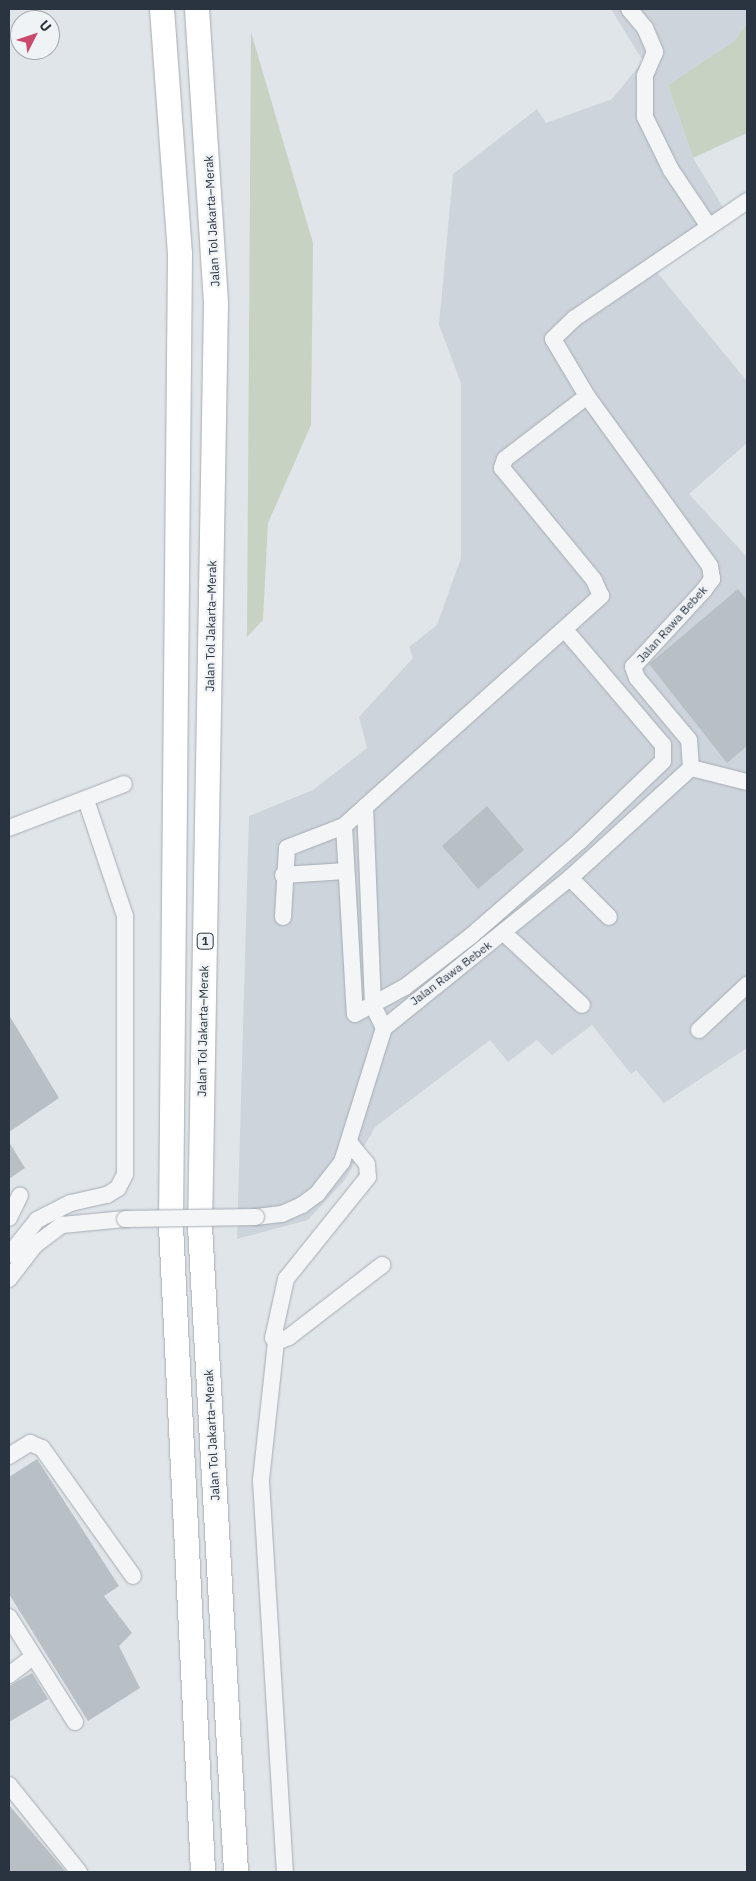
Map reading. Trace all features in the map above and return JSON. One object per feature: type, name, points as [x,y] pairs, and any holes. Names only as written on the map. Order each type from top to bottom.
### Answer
[{"type":"highway","points":[[162,9],[180,254],[171,1226],[203,1872]]},
{"type":"highway","name":"Jalan Tol Jakarta–Merak","points":[[197,9],[216,304],[200,1226],[236,1872]]},
{"type":"street","points":[[629,9],[645,28],[655,52],[645,76],[645,117],[670,170],[708,226]]},
{"type":"street","name":"Jalan Rawa Bebek","points":[[384,1028],[570,878],[691,768],[689,740],[637,678],[633,668],[704,590],[712,579],[710,566],[587,396],[553,345],[555,334],[708,226],[747,201]]},
{"type":"street","points":[[283,917],[282,875],[287,848],[344,826],[596,603],[601,593],[502,468],[505,460],[587,396]]},
{"type":"street","points":[[344,826],[352,1012],[373,1005],[405,987],[471,936],[580,841],[663,761],[663,745],[565,630]]},
{"type":"street","points":[[691,768],[747,782]]},
{"type":"street","points":[[9,828],[124,784]]},
{"type":"street","points":[[9,1255],[36,1220],[71,1203],[107,1195],[118,1188],[125,1174],[125,916],[86,800]]},
{"type":"street","points":[[9,1279],[35,1245],[62,1225],[83,1219],[256,1217],[282,1214],[317,1194],[342,1162],[384,1028],[373,1005],[365,807]]},
{"type":"street","points":[[282,875],[346,872]]},
{"type":"street","points":[[570,878],[609,917]]},
{"type":"street","points":[[504,933],[582,1005]]},
{"type":"street","points":[[700,1030],[747,985]]},
{"type":"street","points":[[285,1872],[261,1482],[276,1342],[274,1323],[286,1279],[368,1177],[367,1164],[349,1142]]},
{"type":"street","points":[[9,1218],[20,1195]]},
{"type":"street","points":[[276,1342],[382,1266]]},
{"type":"street","points":[[9,1456],[30,1444],[42,1448],[133,1576]]},
{"type":"street","points":[[9,1617],[75,1722]]},
{"type":"street","points":[[9,1675],[34,1657]]},
{"type":"street","points":[[9,1785],[79,1872]]},
{"type":"shaded area","points":[[611,9],[747,9],[747,23],[734,41],[668,85],[693,158],[729,217],[656,271],[747,381],[747,443],[689,494],[747,557],[747,1048],[664,1103],[636,1070],[631,1074],[592,1025],[552,1055],[537,1040],[508,1062],[490,1040],[375,1127],[345,1180],[308,1220],[237,1239],[249,816],[313,790],[367,748],[359,717],[413,658],[409,647],[437,625],[461,558],[461,383],[439,325],[453,174],[537,109],[546,123],[612,99],[643,61]]},
{"type":"green space","points":[[747,23],[747,133],[693,158],[668,85],[734,41]]},
{"type":"green space","points":[[251,32],[313,243],[311,425],[268,523],[263,620],[247,637]]},
{"type":"building","points":[[738,589],[747,600],[747,746],[727,763],[649,664]]},
{"type":"building","points":[[487,806],[524,850],[478,889],[442,846]]},
{"type":"building","points":[[9,1015],[59,1098],[9,1132]]},
{"type":"building","points":[[9,1142],[25,1168],[9,1179]]},
{"type":"building","points":[[37,1459],[119,1586],[104,1596],[132,1633],[119,1646],[140,1688],[88,1721],[9,1594],[9,1477]]},
{"type":"building","points":[[32,1673],[48,1699],[9,1722],[9,1686]]},
{"type":"building","points":[[9,1805],[66,1872],[9,1872]]}]
